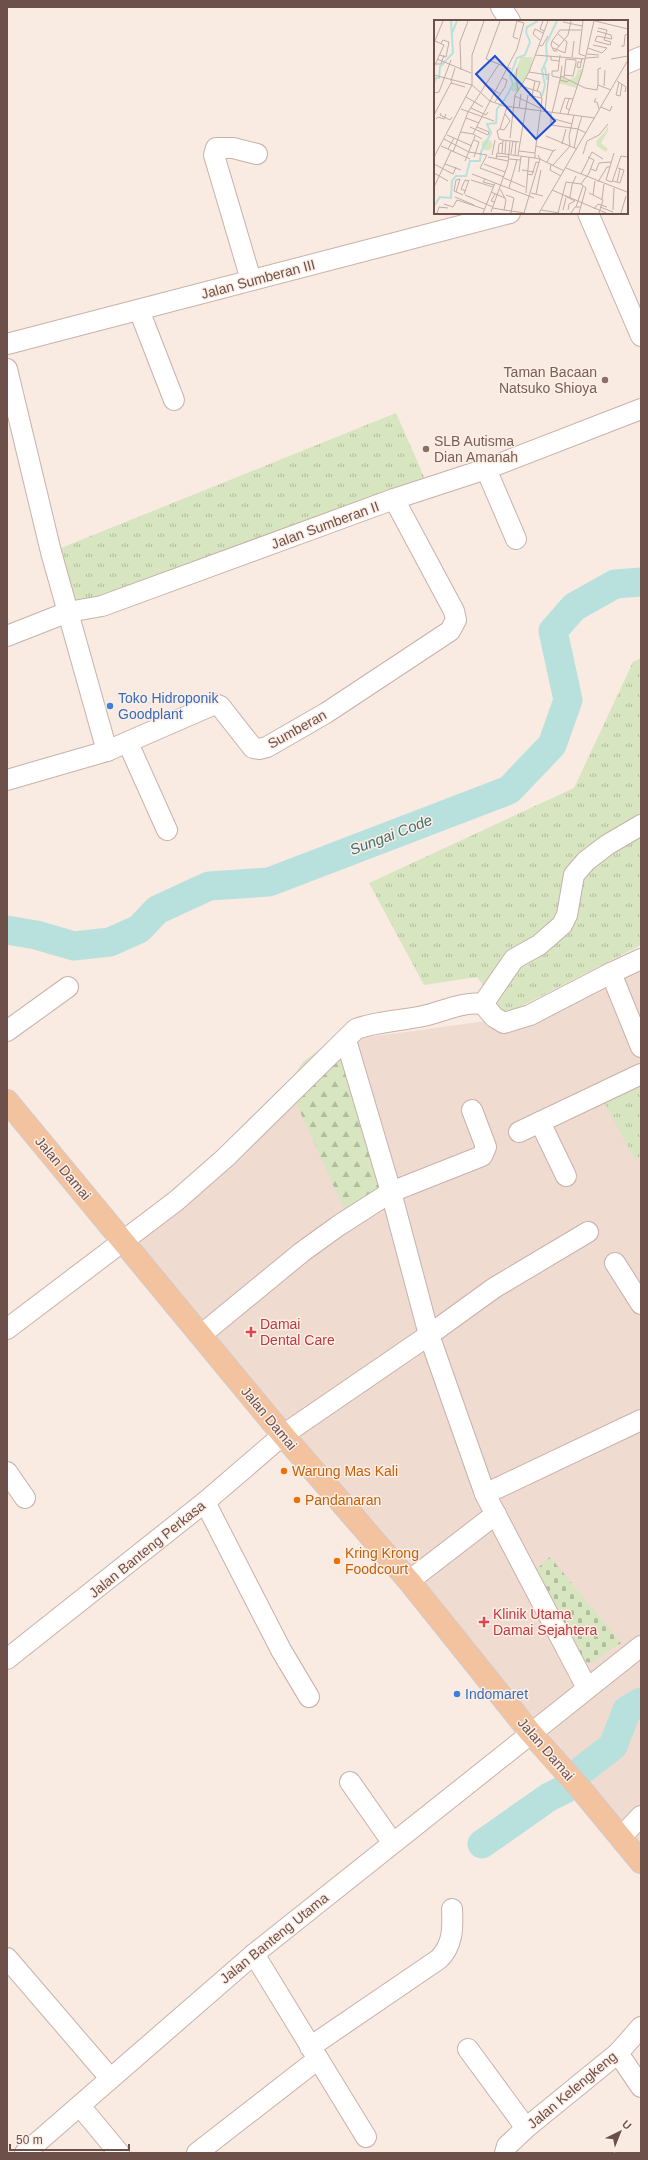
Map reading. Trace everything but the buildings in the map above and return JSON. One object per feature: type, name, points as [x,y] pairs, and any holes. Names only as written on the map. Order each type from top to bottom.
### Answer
[{"type":"main road","name":"Jalan Damai","points":[[7,1101],[124,1241],[282,1435],[409,1581],[530,1732],[622,1836],[641,1862]]},
{"type":"street","points":[[501,7],[509,20]]},
{"type":"street","points":[[628,63],[641,57]]},
{"type":"street","points":[[251,280],[214,155],[216,148],[222,147],[257,154]]},
{"type":"street","name":"Jalan Sumberan III","points":[[7,344],[506,214]]},
{"type":"street","points":[[588,214],[641,336]]},
{"type":"street","points":[[139,310],[174,400]]},
{"type":"street","points":[[7,369],[68,612],[107,751]]},
{"type":"street","name":"Jalan Sumberan II","points":[[7,636],[68,612],[102,606],[394,499],[486,469],[641,409]]},
{"type":"street","points":[[486,469],[516,539]]},
{"type":"street","name":"Sumberan","points":[[7,780],[107,751],[215,704],[220,706],[253,748],[259,749],[267,747],[326,713],[450,631],[456,620],[454,610],[394,499]]},
{"type":"street","points":[[128,743],[167,830]]},
{"type":"street","points":[[483,1004],[514,959],[539,945],[562,925],[567,915],[574,875],[586,862],[607,845],[641,825]]},
{"type":"street","points":[[7,1329],[108,1251],[171,1206],[225,1158],[356,1029],[370,1024],[422,1016],[473,1003],[483,1004],[494,1018],[504,1023],[530,1015],[641,959]]},
{"type":"street","points":[[611,973],[641,1047]]},
{"type":"street","points":[[7,1031],[68,987]]},
{"type":"street","points":[[346,1040],[391,1192],[429,1335],[485,1494],[587,1688]]},
{"type":"street","points":[[519,1132],[641,1074]]},
{"type":"street","points":[[201,1335],[302,1252],[338,1226],[391,1192],[482,1156],[486,1147],[472,1110]]},
{"type":"street","points":[[540,1122],[566,1176]]},
{"type":"street","name":"Jalan Banteng Perkasa","points":[[7,1659],[205,1502],[282,1435],[429,1335],[494,1288],[588,1232]]},
{"type":"street","points":[[615,1263],[641,1304]]},
{"type":"street","points":[[485,1494],[641,1420]]},
{"type":"street","points":[[7,1472],[25,1498]]},
{"type":"street","points":[[205,1502],[281,1650],[309,1697]]},
{"type":"street","points":[[409,1581],[496,1514]]},
{"type":"street","name":"Jalan Banteng Utama","points":[[25,2153],[254,1954],[530,1732],[641,1646]]},
{"type":"street","points":[[350,1782],[392,1842]]},
{"type":"street","points":[[622,1836],[641,1816]]},
{"type":"street","points":[[197,2153],[314,2053],[440,1959],[446,1952],[453,1931],[452,1909]]},
{"type":"street","points":[[254,1954],[366,2137]]},
{"type":"street","points":[[7,1958],[110,2078]]},
{"type":"street","name":"Jalan Kelengkeng","points":[[505,2153],[507,2146],[526,2128],[618,2053],[641,2027]]},
{"type":"street","points":[[468,2049],[526,2128]]},
{"type":"street","points":[[618,2053],[641,2087]]},
{"type":"street","points":[[80,2106],[119,2153]]},
{"type":"shaded area","points":[[641,960],[641,1849],[582,1773],[124,1241],[346,1040],[530,1015]]},
{"type":"green space","points":[[396,413],[429,488],[68,612],[51,552]]},
{"type":"green space","points":[[641,658],[641,945],[504,1015],[477,977],[424,985],[369,883],[574,788],[633,662]]},
{"type":"green space","points":[[348,1028],[360,1123],[389,1183],[347,1216],[288,1085],[303,1062]]},
{"type":"green space","points":[[641,1077],[641,1156],[635,1160],[602,1099]]},
{"type":"green space","points":[[550,1557],[621,1643],[591,1663],[574,1659],[529,1576]]},
{"type":"waterway","name":"Sungai Code","points":[[7,930],[36,935],[74,946],[110,942],[139,929],[157,910],[209,886],[269,882],[509,790],[552,745],[568,700],[553,631],[574,607],[615,584],[641,582]]},
{"type":"waterway","points":[[578,1773],[613,1746],[627,1710],[641,1702]]},
{"type":"waterway","points":[[482,1844],[549,1797],[567,1788]]},
{"type":"place","name":"Taman Bacaan Natsuko Shioya","points":[[605,380]]},
{"type":"place","name":"SLB Autisma Dian Amanah","points":[[426,449]]},
{"type":"place","name":"Toko Hidroponik Goodplant","points":[[110,706]]},
{"type":"place","name":"Damai Dental Care","points":[[251,1332]]},
{"type":"place","name":"Warung Mas Kali","points":[[284,1471]]},
{"type":"place","name":"Pandanaran","points":[[297,1500]]},
{"type":"place","name":"Kring Krong Foodcourt","points":[[337,1561]]},
{"type":"place","name":"Klinik Utama Damai Sejahtera","points":[[484,1622]]},
{"type":"place","name":"Indomaret","points":[[457,1694]]}]
